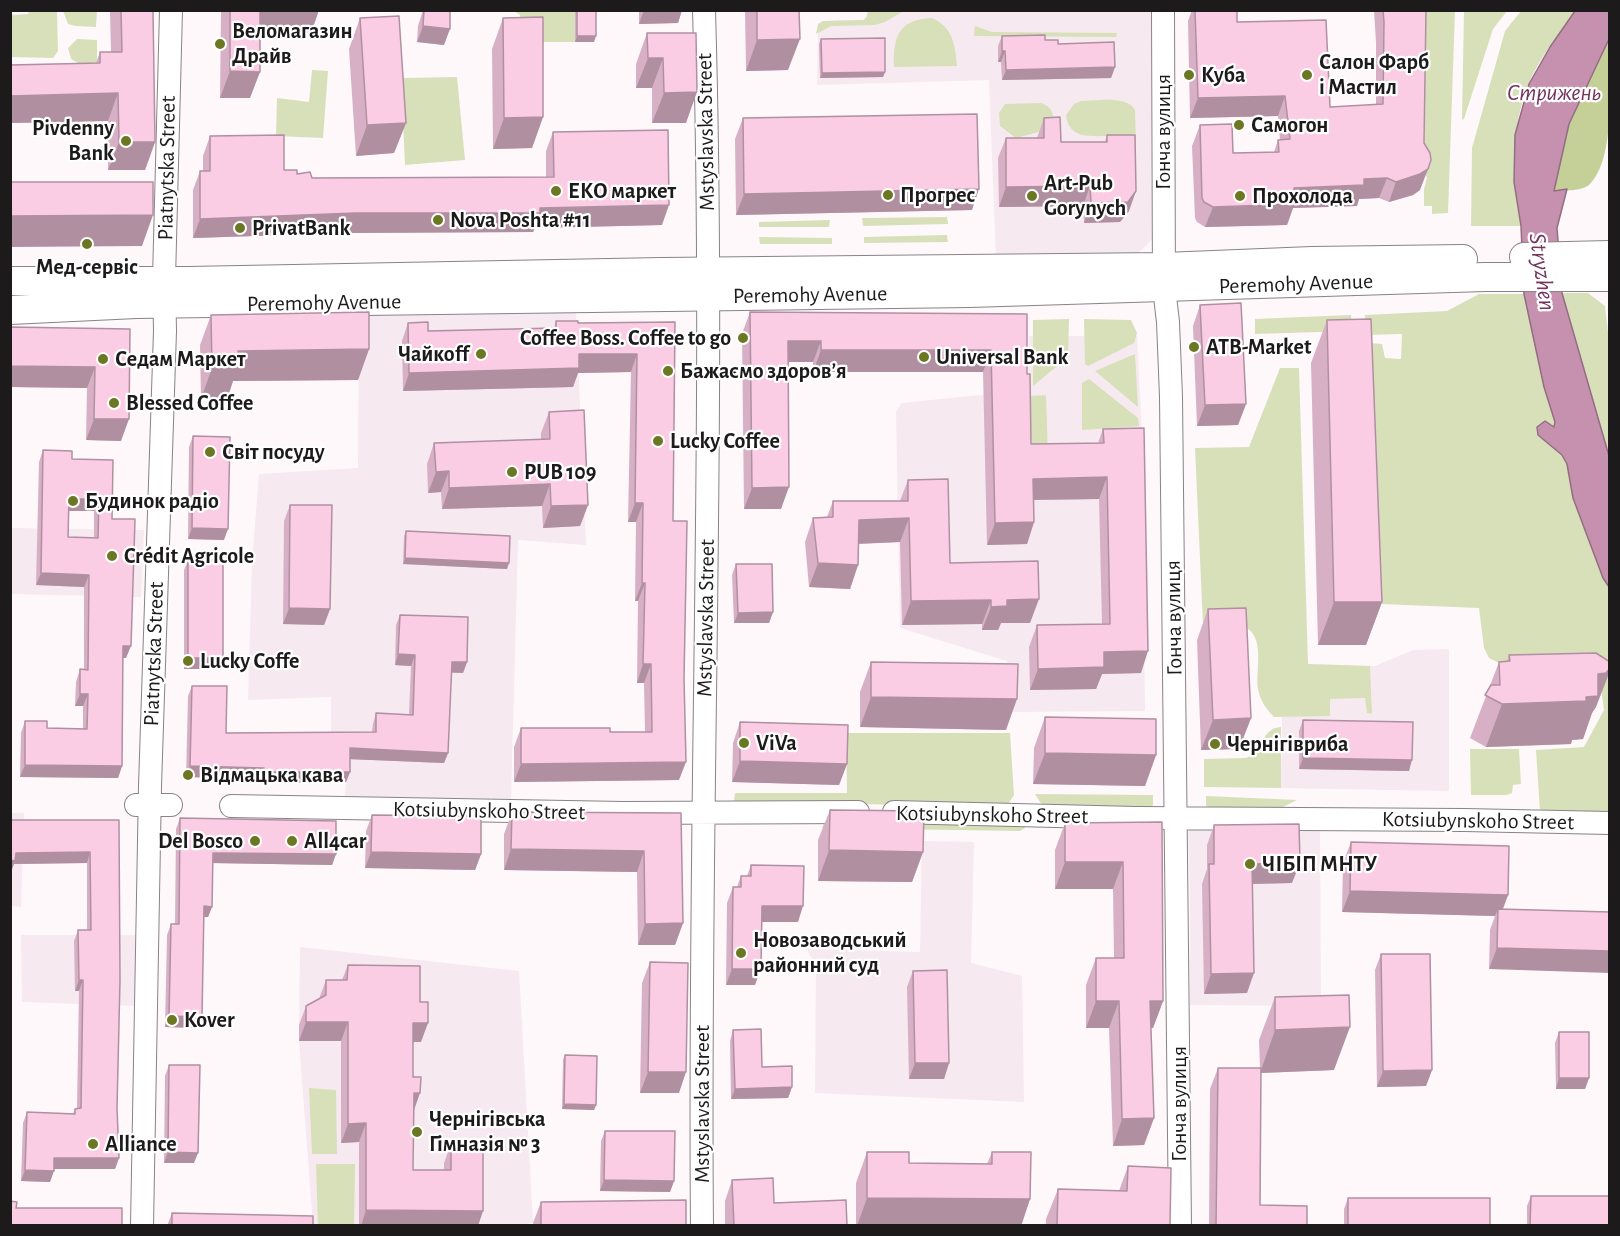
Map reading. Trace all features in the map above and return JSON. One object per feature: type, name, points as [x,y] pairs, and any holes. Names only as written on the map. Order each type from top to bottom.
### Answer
[{"type":"main road","name":"Peremohy Avenue","points":[[10,310],[164,292],[188,281],[708,285],[1164,277],[1301,261],[1485,268],[1600,266]]},
{"type":"main road","name":"Peremohy Avenue","points":[[10,281],[164,292]]},
{"type":"street","name":"Piatnytska Street","points":[[142,1226],[151,805],[165,342],[164,292],[171,10]]},
{"type":"street","name":"Mstyslavska Street","points":[[702,1226],[708,285],[704,10]]},
{"type":"street","name":"Гонча вулиця","points":[[1163,10],[1164,277],[1171,397],[1180,1226]]},
{"type":"street","name":"Kotsiubynskoho Street","points":[[231,806],[623,813],[941,812],[1026,816],[1610,823]]},
{"type":"shaded area","points":[[868,11],[1151,11],[1152,240],[1136,255],[996,259],[989,80],[817,85],[818,24],[823,21],[864,20]]},
{"type":"shaded area","points":[[359,313],[576,313],[586,545],[518,540],[511,799],[345,797],[346,782],[331,736],[331,697],[248,700],[252,563],[259,474],[358,468]]},
{"type":"shaded area","points":[[1029,336],[1137,336],[1142,436],[1145,711],[1009,712],[1007,661],[900,628],[896,411],[902,403],[980,395],[1028,394]]},
{"type":"shaded area","points":[[11,528],[144,530],[141,597],[11,594]]},
{"type":"shaded area","points":[[1449,649],[1449,791],[1281,788],[1283,657],[1307,657],[1308,664],[1375,666],[1413,650]]},
{"type":"shaded area","points":[[11,813],[24,813],[21,907],[11,906]]},
{"type":"shaded area","points":[[1194,827],[1320,830],[1321,1006],[1190,1005],[1188,832]]},
{"type":"shaded area","points":[[922,841],[974,842],[971,963],[1022,976],[1024,1102],[815,1093],[816,963],[807,949],[920,952]]},
{"type":"shaded area","points":[[21,935],[138,935],[138,1006],[22,1002]]},
{"type":"shaded area","name":"Чернігівська Гімназія № 3","points":[[300,947],[519,971],[533,1223],[508,1226],[313,1225],[299,1041]]},
{"type":"green space","points":[[29,11],[57,11],[58,51],[53,58],[11,57],[11,15],[28,14]]},
{"type":"green space","points":[[63,11],[97,11],[96,27],[68,24]]},
{"type":"green space","points":[[514,11],[575,11],[575,42],[519,42],[520,15]]},
{"type":"green space","points":[[868,11],[904,11],[875,25],[831,26],[816,34],[818,24],[823,21],[864,20]]},
{"type":"green space","points":[[1425,11],[1455,11],[1448,213],[1432,214],[1432,206],[1424,206],[1424,189],[1427,178],[1420,163]]},
{"type":"green space","points":[[1464,11],[1507,11],[1493,29],[1462,120]]},
{"type":"green space","points":[[1521,11],[1575,11],[1538,65],[1522,103],[1515,155],[1516,190],[1521,226],[1471,226],[1472,148],[1505,31]]},
{"type":"green space","points":[[932,18],[949,32],[954,44],[957,66],[894,67],[895,47],[900,32],[912,22]]},
{"type":"green space","points":[[975,26],[992,32],[1117,33],[1116,37],[974,36]]},
{"type":"green space","points":[[77,39],[97,40],[97,64],[78,63],[71,59],[68,48]]},
{"type":"green space","points":[[1609,39],[1610,115],[1608,136],[1599,172],[1587,187],[1554,191],[1569,124]]},
{"type":"green space","points":[[312,70],[328,71],[323,138],[276,136],[277,98],[309,102]]},
{"type":"green space","points":[[457,77],[465,160],[405,165],[401,78]]},
{"type":"green space","points":[[1111,100],[1131,105],[1135,110],[1136,145],[1117,145],[1116,136],[1084,135],[1072,130],[1066,115],[1074,104],[1081,101]]},
{"type":"green space","points":[[1041,103],[1052,111],[1054,125],[1050,129],[1016,138],[1000,126],[999,113],[1005,104]]},
{"type":"green space","points":[[947,217],[948,224],[863,226],[862,218]]},
{"type":"green space","points":[[830,220],[829,227],[759,227],[759,222]]},
{"type":"green space","points":[[947,235],[948,242],[864,243],[864,237]]},
{"type":"green space","points":[[759,237],[832,238],[832,244],[760,244]]},
{"type":"green space","points":[[1562,293],[1588,293],[1605,306],[1610,350],[1609,456]]},
{"type":"green space","points":[[1479,294],[1524,294],[1544,387],[1555,422],[1555,427],[1545,421],[1538,427],[1538,435],[1562,455],[1567,464],[1573,498],[1603,578],[1609,587],[1609,813],[1540,812],[1536,750],[1584,747],[1604,710],[1598,665],[1499,663],[1489,658],[1484,648],[1479,608],[1381,604],[1368,343],[1382,344],[1385,358],[1401,359],[1402,334],[1366,335],[1365,315],[1447,311]]},
{"type":"green space","points":[[1351,315],[1352,331],[1255,334],[1255,319]]},
{"type":"green space","points":[[1069,319],[1068,357],[1033,386],[1033,320]]},
{"type":"green space","points":[[1084,319],[1131,320],[1137,333],[1134,343],[1088,366],[1085,364]]},
{"type":"green space","points":[[1135,354],[1138,407],[1095,371]]},
{"type":"green space","points":[[1280,368],[1299,368],[1308,664],[1370,666],[1372,714],[1367,713],[1365,698],[1330,699],[1330,716],[1274,717],[1268,711],[1259,693],[1258,647],[1251,632],[1237,625],[1203,625],[1195,448],[1249,447]]},
{"type":"green space","points":[[1089,379],[1138,418],[1139,426],[1082,430],[1082,383]]},
{"type":"green space","points":[[1046,395],[1048,457],[1032,457],[1030,396]]},
{"type":"green space","points":[[1281,727],[1281,788],[1204,787],[1204,759],[1246,758],[1257,750],[1269,732]]},
{"type":"green space","points":[[846,733],[1010,733],[1014,795],[1009,803],[993,807],[734,801],[735,793],[847,793]]},
{"type":"green space","points":[[1470,749],[1519,749],[1521,784],[1513,785],[1512,793],[1507,795],[1471,795]]},
{"type":"green space","points":[[1035,794],[1153,795],[1153,805],[1150,810],[1045,806]]},
{"type":"green space","points":[[1206,796],[1297,800],[1275,811],[1210,809],[1206,805]]},
{"type":"green space","points":[[825,820],[1024,823],[1025,828],[1020,831],[822,828]]},
{"type":"green space","points":[[309,1088],[336,1090],[337,1154],[312,1154]]},
{"type":"green space","points":[[316,1164],[355,1164],[354,1225],[318,1225]]},
{"type":"water","points":[[1575,11],[1609,11],[1609,39],[1569,124],[1554,191],[1567,189],[1557,228],[1562,293],[1609,456],[1609,587],[1603,578],[1573,498],[1567,464],[1562,455],[1538,435],[1537,427],[1545,421],[1554,427],[1555,422],[1544,387],[1524,294],[1521,226],[1514,182],[1515,135],[1529,84],[1550,47]]},
{"type":"building","points":[[121,10],[153,10],[155,142],[119,142],[118,93],[10,96],[10,65],[100,63],[100,52],[122,52]]},
{"type":"building","points":[[230,10],[260,10],[260,72],[230,71]]},
{"type":"building","points":[[424,10],[450,11],[450,29],[423,26]]},
{"type":"building","points":[[577,10],[596,10],[596,36],[577,36]]},
{"type":"building","points":[[757,10],[799,10],[800,39],[757,40]]},
{"type":"building","points":[[1195,10],[1237,10],[1237,22],[1326,20],[1330,107],[1383,104],[1383,10],[1426,10],[1424,143],[1430,153],[1431,160],[1428,169],[1396,182],[1387,178],[1364,179],[1364,185],[1294,188],[1295,204],[1213,207],[1204,202],[1200,125],[1232,124],[1233,153],[1279,152],[1278,140],[1290,139],[1285,96],[1198,98]]},
{"type":"building","points":[[399,16],[406,123],[367,125],[360,18]]},
{"type":"building","points":[[543,17],[543,117],[504,118],[503,18]]},
{"type":"building","points":[[647,33],[696,33],[697,92],[664,93],[663,58],[648,58]]},
{"type":"building","points":[[1045,35],[1045,40],[1058,40],[1058,44],[1114,42],[1115,67],[1006,70],[1002,36]]},
{"type":"building","points":[[885,38],[885,72],[822,73],[821,39]]},
{"type":"building","points":[[977,114],[979,189],[744,194],[743,118]]},
{"type":"building","points":[[1060,117],[1061,142],[1107,142],[1107,135],[1135,135],[1136,191],[1128,202],[1091,203],[1090,186],[1006,187],[1006,138],[1044,138],[1044,118]]},
{"type":"building","points":[[668,130],[669,205],[540,208],[540,213],[355,213],[200,219],[200,171],[210,171],[210,136],[284,135],[284,170],[297,170],[297,174],[310,172],[312,178],[554,177],[553,132]]},
{"type":"building","points":[[10,182],[153,182],[153,215],[10,216]]},
{"type":"building","points":[[1241,303],[1246,404],[1205,405],[1200,305]]},
{"type":"building","points":[[369,312],[369,349],[238,351],[238,368],[212,368],[211,315]]},
{"type":"building","points":[[750,312],[1027,314],[1027,374],[1030,374],[1031,444],[1104,443],[1103,429],[1144,428],[1148,651],[1104,652],[1104,667],[1038,669],[1037,625],[1110,624],[1107,477],[1033,479],[1034,522],[995,523],[991,350],[821,350],[821,341],[788,341],[789,487],[752,488]]},
{"type":"building","points":[[1371,319],[1382,602],[1334,602],[1327,320]]},
{"type":"building","points":[[556,321],[578,321],[578,323],[675,322],[673,521],[687,521],[684,679],[686,762],[521,764],[521,728],[610,728],[610,732],[652,732],[651,664],[643,664],[645,583],[642,583],[643,503],[635,503],[637,354],[579,354],[579,368],[409,373],[408,323],[428,322],[428,331],[556,328]]},
{"type":"building","points":[[10,327],[130,329],[129,419],[94,419],[95,367],[10,366]]},
{"type":"building","points":[[584,410],[588,505],[551,506],[550,484],[449,488],[449,471],[436,472],[434,443],[550,439],[549,412]]},
{"type":"building","points":[[193,436],[230,437],[228,529],[192,528]]},
{"type":"building","points":[[43,450],[72,451],[72,459],[113,460],[112,519],[135,519],[131,646],[123,646],[122,766],[25,765],[25,721],[47,721],[47,728],[87,729],[88,694],[80,694],[80,669],[88,670],[89,575],[41,573]],"holes":[[[69,499],[99,499],[98,538],[68,537]]]},
{"type":"building","points":[[948,479],[950,563],[1038,561],[1039,599],[1007,600],[1007,606],[991,607],[991,600],[911,601],[909,518],[859,520],[858,565],[818,563],[813,518],[833,517],[833,501],[908,501],[908,480]]},
{"type":"building","points":[[290,505],[332,505],[330,609],[289,608]]},
{"type":"building","points":[[406,531],[510,536],[509,563],[405,558]]},
{"type":"building","points":[[188,560],[223,560],[223,658],[188,658]]},
{"type":"building","points":[[736,564],[772,564],[773,612],[738,613]]},
{"type":"building","points":[[1246,608],[1251,718],[1213,720],[1208,609]]},
{"type":"building","points":[[400,615],[468,617],[467,662],[452,662],[448,753],[350,748],[350,772],[264,772],[264,768],[190,766],[192,686],[227,686],[226,733],[376,732],[376,713],[413,715],[415,655],[398,654]]},
{"type":"building","points":[[1596,653],[1610,662],[1610,668],[1606,673],[1598,674],[1598,696],[1586,697],[1586,701],[1502,704],[1485,695],[1491,685],[1500,685],[1499,662],[1510,661],[1509,655]]},
{"type":"building","points":[[871,662],[1018,664],[1017,699],[871,697]]},
{"type":"building","points":[[1045,717],[1156,719],[1156,755],[1045,753]]},
{"type":"building","points":[[1303,720],[1413,722],[1412,760],[1303,758]]},
{"type":"building","points":[[740,722],[848,725],[847,764],[740,761]]},
{"type":"building","points":[[830,810],[924,811],[923,852],[829,850]]},
{"type":"building","points":[[512,812],[681,813],[683,923],[645,924],[644,851],[511,849]]},
{"type":"building","points":[[372,815],[481,816],[481,854],[371,852]]},
{"type":"building","points":[[180,818],[336,821],[336,854],[213,853],[212,907],[204,906],[202,1017],[169,1016],[171,924],[179,924]]},
{"type":"building","points":[[10,820],[119,820],[120,980],[117,1108],[119,1158],[54,1158],[54,1171],[25,1170],[27,1112],[75,1114],[75,1109],[81,1108],[83,980],[79,980],[78,930],[91,930],[90,852],[16,853],[15,861],[10,860]]},
{"type":"building","points":[[1162,822],[1163,1001],[1150,1001],[1154,1118],[1122,1119],[1119,1001],[1096,1001],[1096,958],[1124,958],[1123,862],[1065,862],[1065,823]]},
{"type":"building","points":[[1299,824],[1300,863],[1252,864],[1254,973],[1211,974],[1209,864],[1214,864],[1214,825]]},
{"type":"building","points":[[1351,842],[1509,846],[1508,895],[1350,891]]},
{"type":"building","name":"Новозаводський районний суд","points":[[751,865],[804,866],[803,906],[762,906],[761,969],[732,969],[733,887],[741,887],[741,876],[751,876]]},
{"type":"building","points":[[1498,909],[1610,912],[1610,951],[1497,948]]},
{"type":"building","points":[[1381,954],[1430,954],[1432,1070],[1383,1071]]},
{"type":"building","points":[[650,962],[688,963],[686,1072],[648,1072]]},
{"type":"building","points":[[348,965],[420,966],[420,1002],[428,1002],[428,1023],[413,1023],[413,1077],[421,1077],[420,1093],[414,1093],[413,1170],[451,1170],[451,1144],[483,1144],[483,1211],[366,1210],[366,1123],[348,1124],[348,1022],[306,1022],[306,1006],[326,995],[326,980],[347,980]]},
{"type":"building","points":[[947,970],[949,1063],[915,1063],[913,971]]},
{"type":"building","points":[[1349,995],[1350,1027],[1275,1030],[1275,997]]},
{"type":"building","points":[[761,1029],[762,1067],[792,1066],[792,1087],[735,1089],[733,1030]]},
{"type":"building","points":[[1559,1032],[1589,1032],[1589,1078],[1559,1078]]},
{"type":"building","points":[[565,1055],[597,1056],[596,1105],[564,1104]]},
{"type":"building","points":[[169,1065],[200,1065],[198,1153],[168,1152]]},
{"type":"building","points":[[1218,1068],[1261,1068],[1260,1205],[1307,1206],[1307,1226],[1216,1226]]},
{"type":"building","points":[[605,1131],[675,1131],[674,1181],[604,1180]]},
{"type":"building","points":[[867,1152],[909,1152],[909,1163],[992,1164],[992,1152],[1031,1152],[1030,1199],[867,1198]]},
{"type":"building","points":[[1128,1166],[1171,1168],[1170,1226],[1057,1226],[1058,1189],[1127,1191]]},
{"type":"building","points":[[773,1178],[774,1203],[846,1200],[847,1226],[734,1226],[732,1180]]},
{"type":"building","points":[[1531,1196],[1610,1196],[1610,1226],[1530,1226]]},
{"type":"building","points":[[1348,1198],[1490,1198],[1490,1226],[1348,1226]]},
{"type":"building","points":[[686,1200],[686,1226],[541,1226],[541,1202]]},
{"type":"building","points":[[10,1201],[17,1202],[16,1208],[122,1208],[122,1226],[10,1226]]},
{"type":"building","points":[[172,1213],[313,1216],[313,1226],[172,1226]]},
{"type":"place","name":"Веломагазин Драйв","points":[[220,44]]},
{"type":"place","name":"Куба","points":[[1189,75]]},
{"type":"place","name":"Салон Фарб і Мастил","points":[[1307,75]]},
{"type":"place","name":"Самогон","points":[[1239,125]]},
{"type":"place","name":"Pivdenny Bank","points":[[126,141]]},
{"type":"place","name":"ЕКО маркет","points":[[556,191]]},
{"type":"place","name":"Прогрес","points":[[888,195]]},
{"type":"place","name":"Art-Pub Gorynych","points":[[1032,196]]},
{"type":"place","name":"Прохолода","points":[[1240,196]]},
{"type":"place","name":"Nova Poshta #11","points":[[438,220]]},
{"type":"place","name":"PrivatBank","points":[[240,228]]},
{"type":"place","name":"Мед-сервіс","points":[[87,244]]},
{"type":"place","name":"Coffee Boss. Coffee to go","points":[[743,338]]},
{"type":"place","name":"ATB-Market","points":[[1194,347]]},
{"type":"place","name":"Чайкоff","points":[[481,354]]},
{"type":"place","name":"Universal Bank","points":[[924,357]]},
{"type":"place","name":"Седам Маркет","points":[[103,359]]},
{"type":"place","name":"Бажаємо здоровʼя","points":[[668,371]]},
{"type":"place","name":"Blessed Coffee","points":[[114,403]]},
{"type":"place","name":"Lucky Coffee","points":[[658,441]]},
{"type":"place","name":"Світ посуду","points":[[210,452]]},
{"type":"place","name":"PUB 109","points":[[512,472]]},
{"type":"place","name":"Будинок радіо","points":[[73,501]]},
{"type":"place","name":"Crédit Agricole","points":[[112,556]]},
{"type":"place","name":"Lucky Coffe","points":[[188,661]]},
{"type":"place","name":"ViVa","points":[[744,743]]},
{"type":"place","name":"Чернігівриба","points":[[1215,744]]},
{"type":"place","name":"Відмацька кава","points":[[188,775]]},
{"type":"place","name":"Del Bosco","points":[[255,841]]},
{"type":"place","name":"All4car","points":[[292,841]]},
{"type":"place","name":"ЧІБІП МНТУ","points":[[1250,864]]},
{"type":"place","name":"Новозаводський районний суд","points":[[741,953]]},
{"type":"place","name":"Kover","points":[[172,1020]]},
{"type":"place","name":"Чернігівська Гімназія № 3","points":[[417,1132]]},
{"type":"place","name":"Alliance","points":[[93,1144]]},
{"type":"water label","name":"Стрижень","points":[[1554,93]]},
{"type":"water label","name":"Stryzhen","points":[[1542,272]]}]
